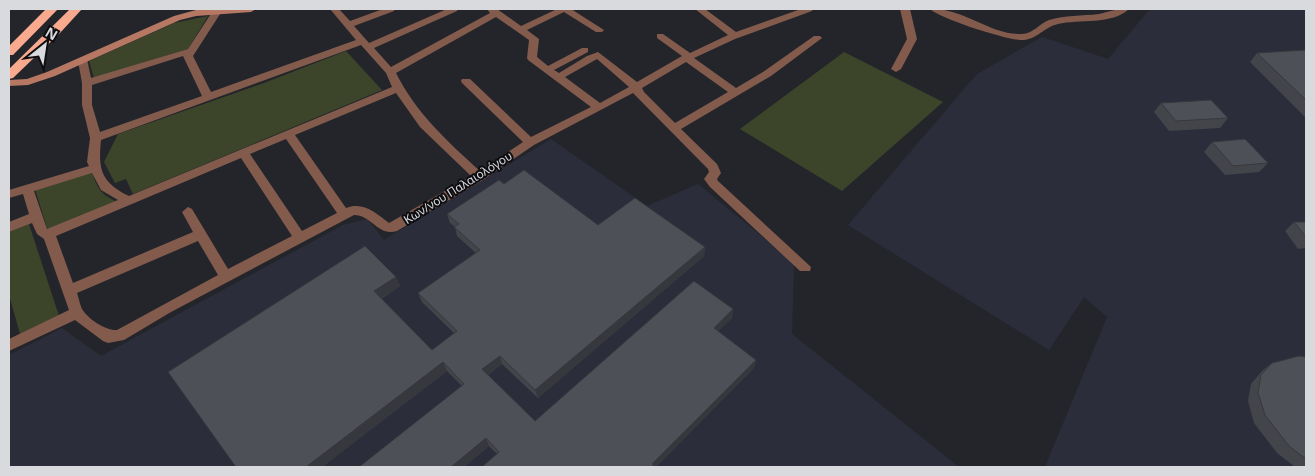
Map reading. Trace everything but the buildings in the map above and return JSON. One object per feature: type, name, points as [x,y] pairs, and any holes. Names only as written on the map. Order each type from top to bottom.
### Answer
[{"type":"highway","points":[[9,52],[52,9]]},
{"type":"highway","points":[[9,75],[76,9]]},
{"type":"street","points":[[9,83],[28,82],[39,79],[177,18],[218,10],[250,9]]},
{"type":"street","points":[[334,9],[390,72],[398,88],[420,118],[441,142],[479,177]]},
{"type":"street","points":[[348,25],[391,9]]},
{"type":"street","points":[[96,138],[365,44],[454,9]]},
{"type":"street","points":[[519,30],[550,11],[564,9],[599,30]]},
{"type":"street","points":[[699,9],[735,36]]},
{"type":"street","name":"Κων/νου Παλαιολόγου","points":[[77,313],[83,320],[108,337],[119,336],[225,276],[344,214],[361,210],[368,212],[386,228],[394,228],[479,177],[530,142],[636,87],[687,57],[735,36],[809,9]]},
{"type":"street","points":[[896,70],[912,39],[906,9]]},
{"type":"street","points":[[935,9],[1005,35],[1019,38],[1031,35],[1045,24],[1054,21],[1098,17],[1124,9]]},
{"type":"street","points":[[208,98],[189,61],[190,51],[218,10]]},
{"type":"street","points":[[390,72],[493,11],[534,40],[532,58],[598,107]]},
{"type":"street","points":[[660,36],[736,93]]},
{"type":"street","points":[[674,128],[767,74],[817,38]]},
{"type":"street","points":[[546,70],[585,50]]},
{"type":"street","points":[[87,83],[190,51]]},
{"type":"street","points":[[558,78],[592,56],[598,55],[636,87],[639,94],[713,167],[715,173],[710,179],[714,184],[806,267]]},
{"type":"street","points":[[82,60],[87,83],[87,105],[96,138],[94,168],[105,187],[128,200]]},
{"type":"street","points":[[466,81],[530,142]]},
{"type":"street","points":[[27,188],[41,231],[44,234],[49,234],[398,88]]},
{"type":"street","points":[[288,134],[344,214]]},
{"type":"street","points":[[243,153],[299,237]]},
{"type":"street","points":[[9,194],[94,168]]},
{"type":"street","points":[[188,212],[225,276]]},
{"type":"street","points":[[9,228],[36,216]]},
{"type":"street","points":[[9,345],[77,313],[49,234]]},
{"type":"street","points":[[69,291],[201,234]]},
{"type":"shaded area","points":[[1150,9],[1306,9],[1306,467],[1045,467],[1107,317],[1084,297],[1049,350],[848,225],[977,74],[1042,37],[1108,59]]},
{"type":"shaded area","points":[[551,139],[647,206],[698,184],[794,263],[792,334],[959,467],[9,467],[9,355],[62,328],[101,356],[343,225],[367,219],[384,240]]},
{"type":"green space","points":[[208,16],[188,49],[94,78],[89,61],[174,23]]},
{"type":"green space","points":[[346,51],[382,90],[133,194],[126,179],[115,183],[104,162],[118,134],[264,83]]},
{"type":"green space","points":[[844,52],[943,102],[842,191],[740,129]]},
{"type":"green space","points":[[92,173],[101,191],[118,202],[53,229],[47,228],[35,189]]},
{"type":"green space","points":[[29,224],[59,316],[20,334],[9,295],[9,232]]}]
